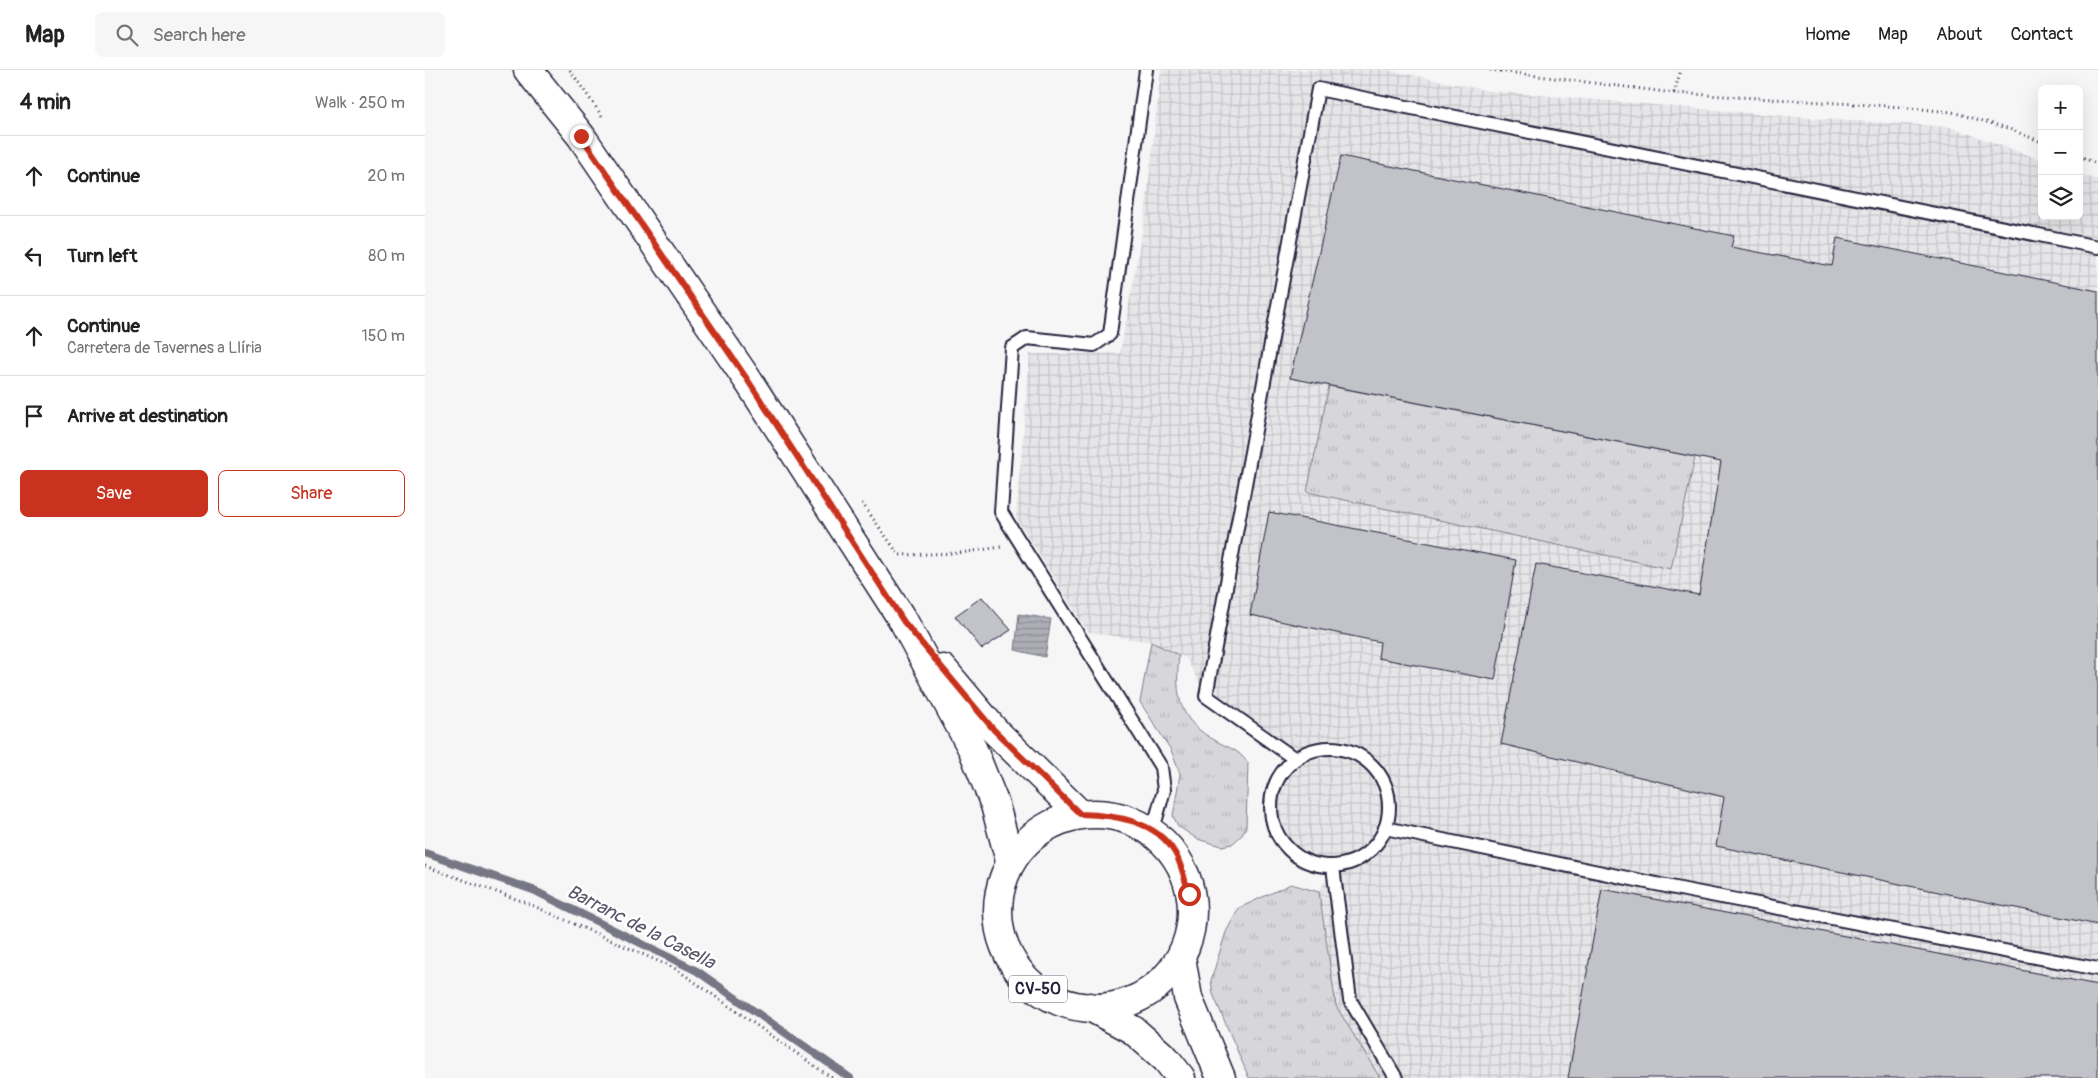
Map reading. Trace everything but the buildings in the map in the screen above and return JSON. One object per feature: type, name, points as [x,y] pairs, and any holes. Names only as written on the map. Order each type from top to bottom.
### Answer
[{"type":"main road","points":[[528,70],[581,136],[736,363],[904,622],[973,750],[995,805],[1010,861]]},
{"type":"main road","points":[[904,622],[994,730],[1080,814]]},
{"type":"main road","name":"CV-50","points":[[1080,814],[1117,815],[1153,830],[1175,853],[1189,894],[1192,928],[1181,957],[1158,986],[1140,999],[1115,1006],[1090,1007],[1072,1005],[1048,996],[1025,978],[1008,958],[995,905],[1010,861],[1024,843],[1037,832],[1058,821],[1080,814]]},
{"type":"main road","points":[[1181,957],[1188,998],[1221,1078]]},
{"type":"main road","name":"CV-50","points":[[1090,1007],[1133,1030],[1166,1059],[1181,1078]]},
{"type":"lane","points":[[1146,70],[1110,334],[1094,346],[1027,338],[1012,348],[1001,512],[1161,767],[1164,790],[1153,830]]},
{"type":"lane","points":[[1295,759],[1207,696],[1318,89],[2098,247]]},
{"type":"lane","points":[[1316,749],[1344,749],[1376,769],[1388,794],[1388,822],[1385,828],[1373,849],[1347,864],[1333,867],[1307,859],[1281,842],[1271,818],[1271,794],[1280,774],[1295,759],[1316,749]]},
{"type":"lane","points":[[1385,828],[1690,891],[2098,969]]},
{"type":"lane","points":[[1333,867],[1350,1000],[1396,1078]]},
{"type":"path","points":[[570,70],[603,117]]},
{"type":"path","points":[[1490,70],[1674,93],[1889,106],[1952,112],[2007,128],[2038,140]]},
{"type":"path","points":[[1674,93],[1681,70]]},
{"type":"path","points":[[2083,158],[2098,164]]},
{"type":"path","points":[[860,500],[899,555],[960,553],[1021,544]]},
{"type":"path","points":[[425,866],[527,903],[676,968],[833,1078]]},
{"type":"shaded area","points":[[1161,70],[1387,70],[1490,91],[1823,119],[1950,127],[2038,159],[2038,220],[2083,220],[2083,175],[2098,180],[2098,1078],[1380,1078],[1336,1006],[1319,892],[1333,867],[1307,859],[1281,842],[1271,818],[1271,794],[1280,774],[1294,759],[1206,696],[1186,658],[1151,642],[1088,632],[1016,518],[1030,354],[1120,353],[1145,216]]},
{"type":"shaded area","points":[[1019,614],[1051,619],[1045,657],[1015,650]]},
{"type":"green space","points":[[1329,386],[1695,457],[1671,569],[1307,492]]},
{"type":"green space","points":[[1151,642],[1179,655],[1179,695],[1187,716],[1194,725],[1218,742],[1238,752],[1248,763],[1246,827],[1242,835],[1232,844],[1222,846],[1197,839],[1178,826],[1173,816],[1180,774],[1171,750],[1140,702]]},
{"type":"green space","points":[[1291,884],[1319,892],[1336,1006],[1380,1078],[1249,1078],[1213,994],[1211,980],[1226,932],[1239,908]]},
{"type":"waterway","name":"Barranc de la Casella","points":[[425,853],[533,890],[697,971],[850,1078]]},
{"type":"route","points":[[581,136],[747,379],[904,622],[994,730],[1080,814],[1117,815],[1153,830],[1175,853],[1189,894]]}]
